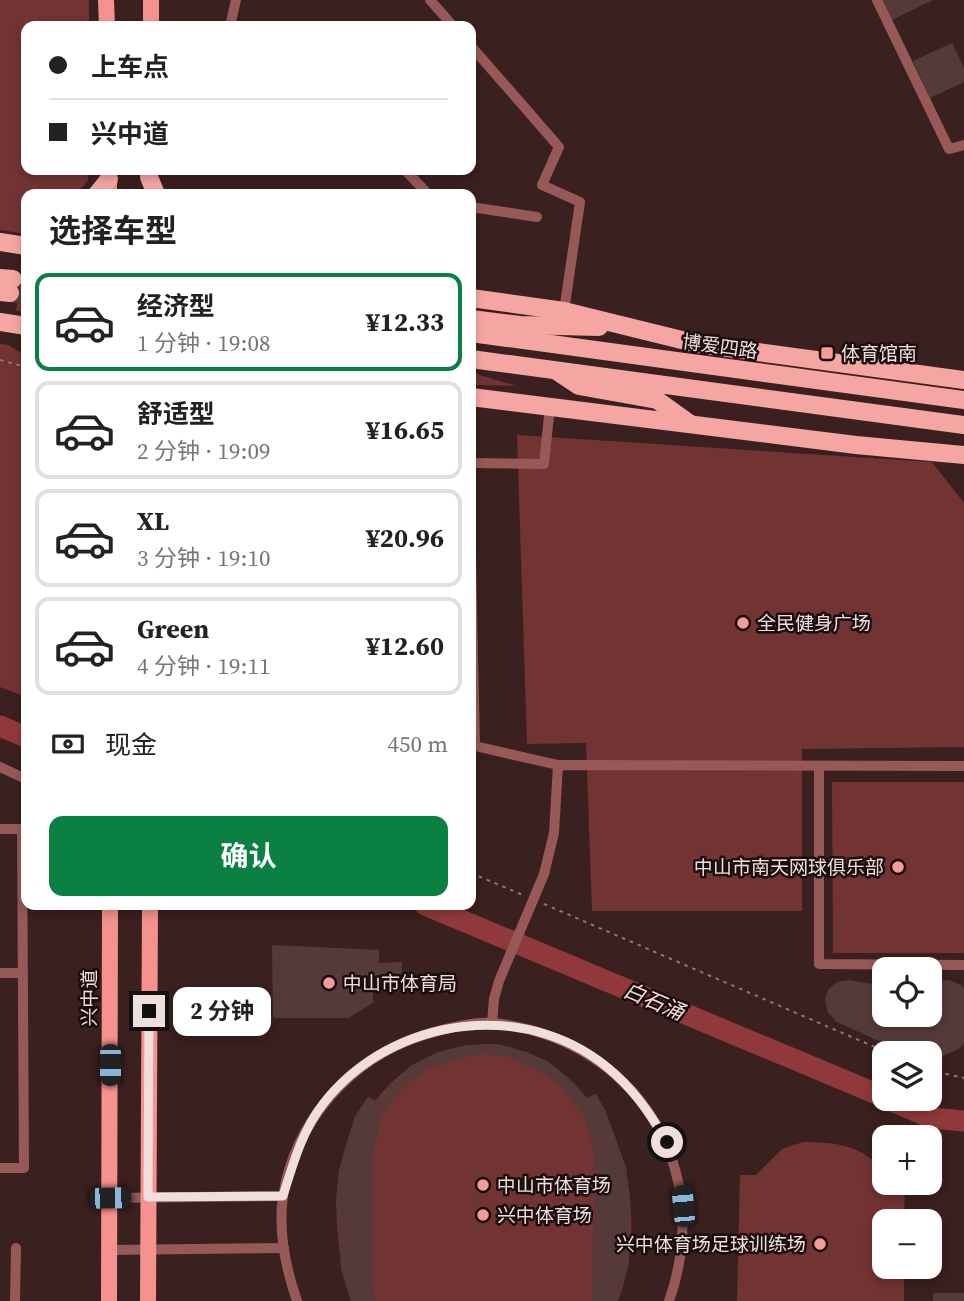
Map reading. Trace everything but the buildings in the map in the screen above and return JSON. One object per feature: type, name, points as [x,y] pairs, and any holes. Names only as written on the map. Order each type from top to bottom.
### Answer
[{"type":"highway","points":[[0,242],[21,245]]},
{"type":"highway","points":[[476,299],[564,311],[698,344]]},
{"type":"highway","points":[[476,319],[520,326],[585,325],[675,343],[964,380]]},
{"type":"highway","name":"博爱四路","points":[[476,334],[964,400]]},
{"type":"highway","points":[[476,360],[964,425]]},
{"type":"highway","points":[[555,370],[579,386],[657,400],[692,426]]},
{"type":"highway","points":[[476,398],[692,426],[964,454]]},
{"type":"main road","points":[[106,0],[107,21]]},
{"type":"main road","points":[[150,21],[151,0]]},
{"type":"main road","name":"兴中道","points":[[109,1301],[110,910]]},
{"type":"main road","points":[[148,1301],[150,910]]},
{"type":"street","points":[[231,21],[236,0]]},
{"type":"street","points":[[430,0],[449,21]]},
{"type":"street","points":[[877,0],[950,149],[964,145]]},
{"type":"street","points":[[476,52],[559,147],[542,185],[580,202],[564,311]]},
{"type":"street","points":[[410,175],[423,189]]},
{"type":"street","points":[[476,208],[537,217]]},
{"type":"street","points":[[476,463],[544,464],[550,406]]},
{"type":"street","points":[[476,748],[558,765],[964,766]]},
{"type":"street","points":[[492,1023],[494,999],[507,959],[544,874],[554,833],[558,765]]},
{"type":"street","points":[[820,766],[819,964],[964,965]]},
{"type":"street","points":[[0,767],[21,777]]},
{"type":"street","points":[[0,829],[21,829]]},
{"type":"street","points":[[0,1168],[24,1168],[23,910]]},
{"type":"street","points":[[0,973],[22,973]]},
{"type":"street","points":[[297,1301],[284,1248],[283,1196],[304,1136],[323,1104],[357,1069],[398,1043],[445,1028],[492,1023],[537,1032],[578,1048],[614,1073],[645,1104],[667,1142],[681,1184],[685,1227],[680,1271],[669,1301]]},
{"type":"street","points":[[110,1198],[283,1196]]},
{"type":"street","points":[[15,1301],[16,1248]]},
{"type":"street","points":[[110,1250],[284,1248]]},
{"type":"path","points":[[0,360],[21,366]]},
{"type":"path","points":[[476,876],[531,903],[872,1046]]},
{"type":"path","points":[[942,1073],[964,1078]]},
{"type":"shaded area","points":[[0,0],[89,0],[89,21],[21,21],[21,175],[88,175],[88,181],[80,189],[21,189],[21,233],[0,230]]},
{"type":"shaded area","points":[[21,272],[21,311],[16,311]]},
{"type":"shaded area","points":[[0,344],[8,345],[21,353],[21,695],[0,687]]},
{"type":"shaded area","points":[[476,374],[517,386],[476,385]]},
{"type":"shaded area","name":"全民健身广场","points":[[517,435],[932,462],[964,503],[964,747],[802,749],[802,911],[592,911],[586,743],[527,744]]},
{"type":"shaded area","name":"中山市南天网球俱乐部","points":[[832,782],[964,782],[964,953],[833,953]]},
{"type":"shaded area","name":"中山市体育场","points":[[497,1044],[546,1063],[567,1078],[587,1098],[596,1094],[608,1118],[625,1169],[630,1195],[630,1248],[618,1301],[351,1301],[339,1249],[337,1196],[346,1145],[355,1120],[368,1097],[375,1101],[401,1074],[428,1057],[460,1047]]},
{"type":"shaded area","points":[[803,1142],[838,1144],[857,1150],[872,1160],[872,1195],[905,1195],[904,1209],[872,1209],[872,1279],[904,1279],[904,1301],[737,1301],[740,1175],[756,1175],[782,1149]]},
{"type":"waterway","name":"白石涌","points":[[0,726],[21,735]]},
{"type":"waterway","name":"白石涌","points":[[437,910],[872,1092]]},
{"type":"waterway","name":"白石涌","points":[[915,1111],[932,1118],[964,1121]]},
{"type":"tunnel","points":[[10,293],[21,295]]},
{"type":"place","name":"体育馆南","points":[[827,353]]},
{"type":"place","name":"全民健身广场","points":[[743,623]]},
{"type":"place","name":"中山市南天网球俱乐部","points":[[898,867]]},
{"type":"place","name":"中山市体育局","points":[[329,983]]},
{"type":"place","name":"中山市体育场","points":[[483,1185]]},
{"type":"place","name":"兴中体育场","points":[[483,1215]]},
{"type":"place","name":"兴中体育场足球训练场","points":[[820,1244]]},
{"type":"route","points":[[149,1011],[148,1197],[283,1196],[298,1146],[310,1125],[323,1104],[357,1069],[398,1043],[445,1028],[492,1023],[537,1032],[578,1048],[614,1073],[645,1104],[667,1142]]}]
